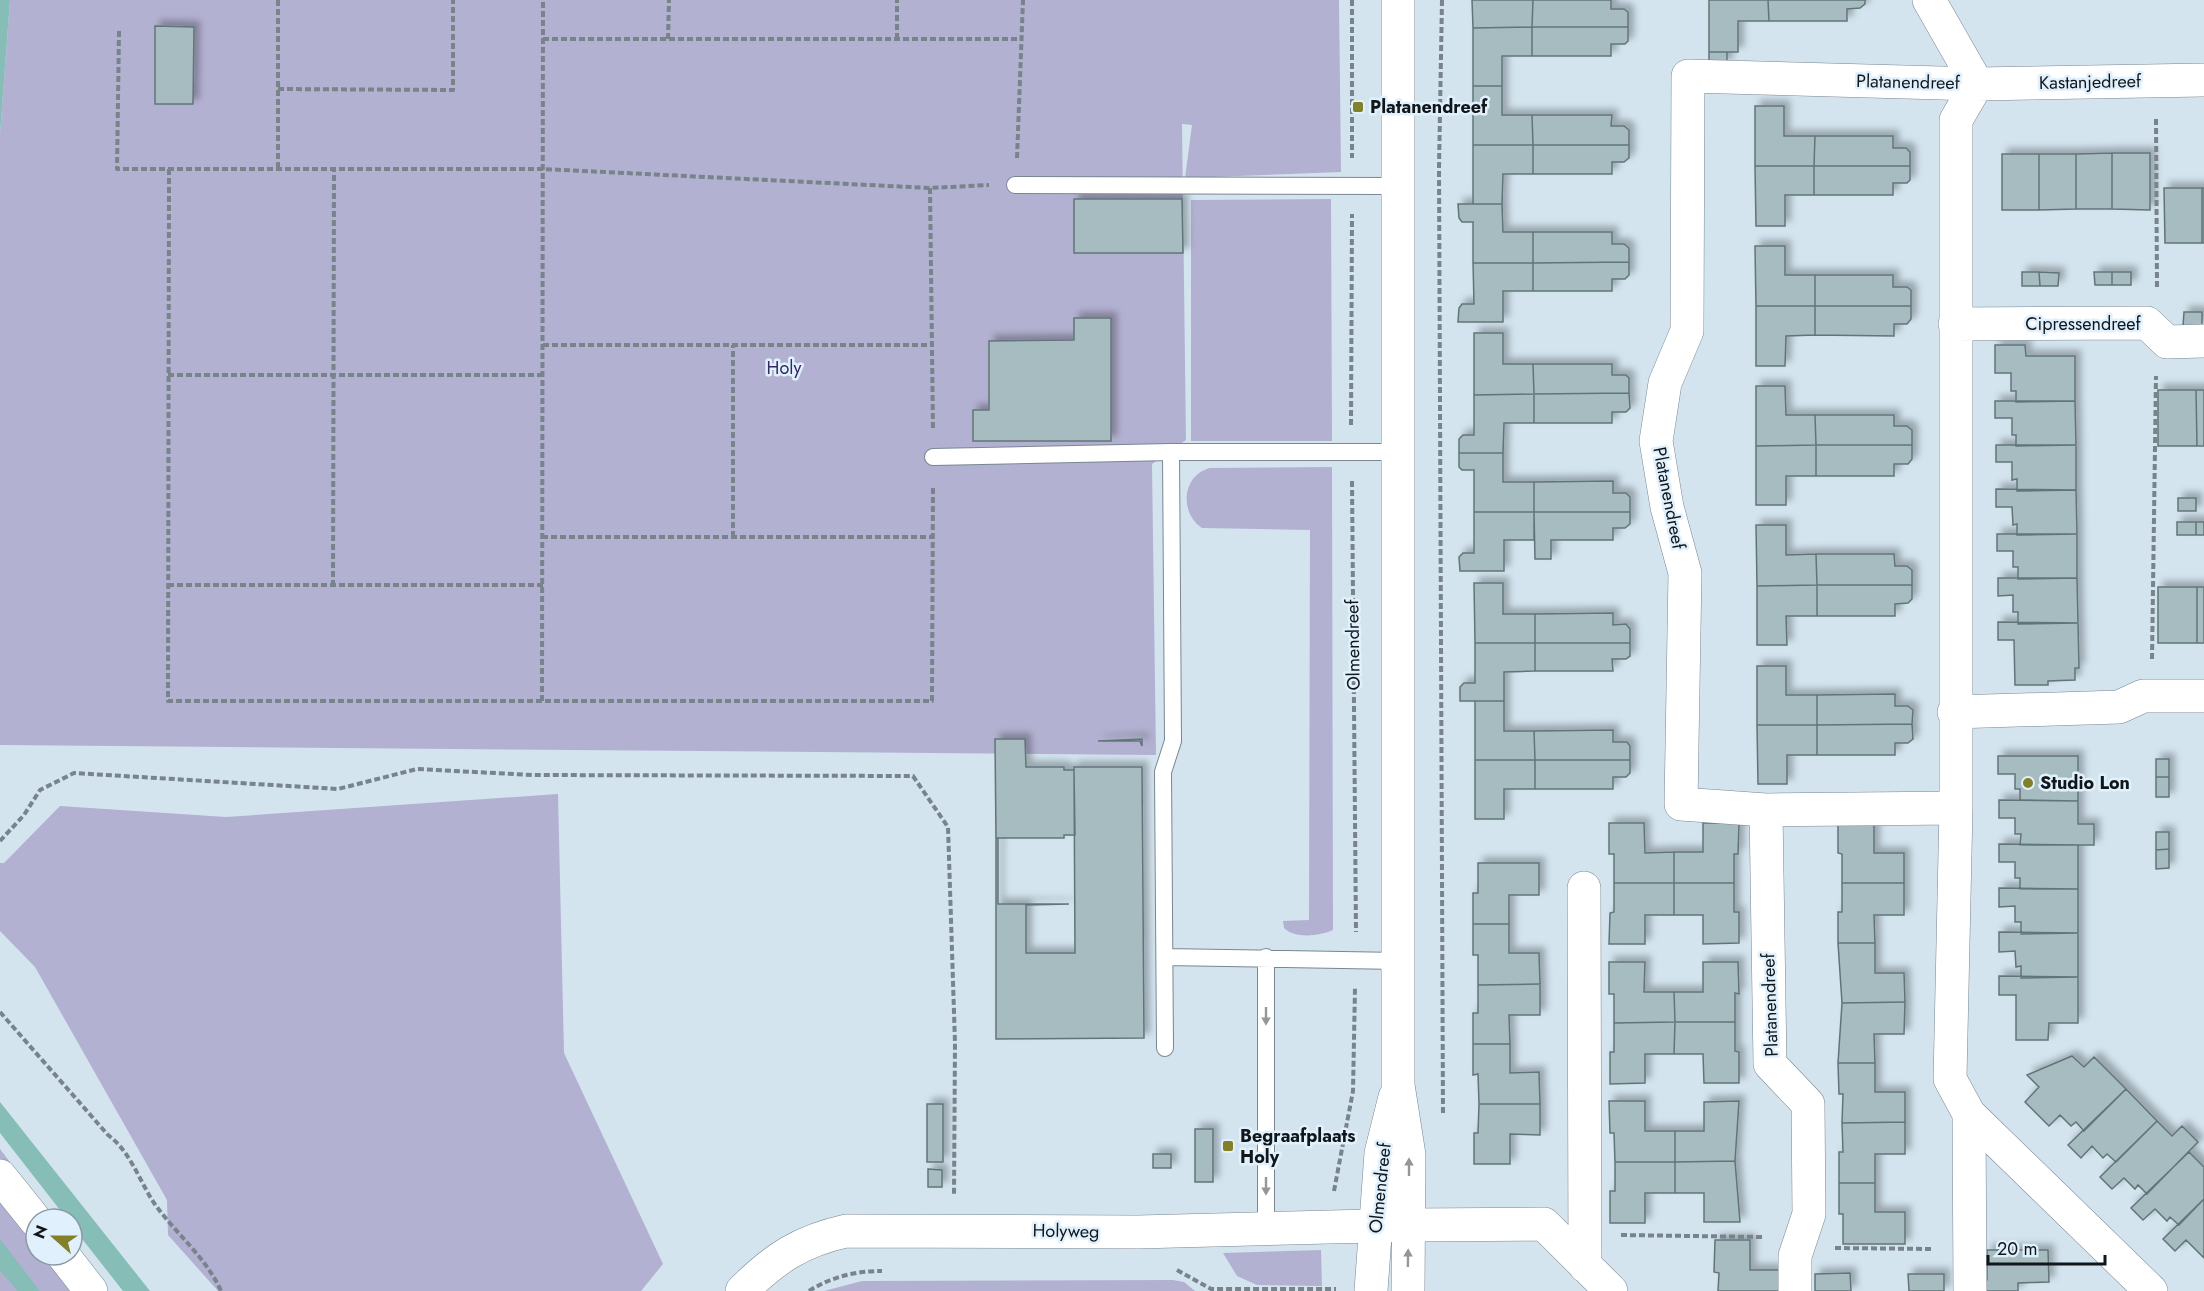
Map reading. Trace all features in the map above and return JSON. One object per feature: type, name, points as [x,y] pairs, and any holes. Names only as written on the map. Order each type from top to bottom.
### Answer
[{"type":"street","name":"Olmendreef","points":[[1398,0],[1398,1085],[1409,1155],[1408,1291]]},
{"type":"street","name":"Platanendreef","points":[[1929,0],[1977,84]]},
{"type":"street","name":"Platanendreef","points":[[1956,808],[1766,810],[1681,804],[1685,573],[1667,507],[1656,441],[1665,383],[1687,331],[1688,76],[1977,84]]},
{"type":"street","name":"Kastanjedreef","points":[[1977,84],[2204,80]]},
{"type":"street","name":"Platanendreef","points":[[1977,84],[1956,120],[1954,712],[1956,808],[1950,1079],[1969,1114],[2151,1291]]},
{"type":"street","name":"Cipressendreef","points":[[1955,324],[2147,323],[2167,342],[2204,341]]},
{"type":"street","points":[[1954,712],[2119,706],[2144,696],[2204,696]]},
{"type":"street","name":"Platanendreef","points":[[1766,810],[1770,1064],[1809,1104],[1809,1214],[1795,1256],[1795,1291]]},
{"type":"street","points":[[1584,888],[1585,1266]]},
{"type":"street","name":"Olmendreef","points":[[1371,1291],[1381,1153],[1398,1085]]},
{"type":"street","name":"Platanendreef","points":[[1969,1114],[1970,1291]]},
{"type":"street","points":[[0,1176],[25,1207]]},
{"type":"street","points":[[1409,1225],[1544,1224],[1611,1291]]},
{"type":"street","name":"Holyweg","points":[[742,1291],[780,1257],[815,1238],[846,1231],[1266,1230],[1409,1225]]},
{"type":"street","points":[[72,1267],[91,1291]]},
{"type":"lane","points":[[1015,184],[1398,186]]},
{"type":"lane","points":[[1165,1048],[1163,772],[1173,741],[1171,452]]},
{"type":"lane","points":[[933,457],[1171,452],[1398,452]]},
{"type":"lane","points":[[1165,957],[1399,961]]},
{"type":"lane","points":[[1266,957],[1266,1230]]},
{"type":"path","points":[[278,0],[278,169]]},
{"type":"path","points":[[278,89],[453,90],[453,0]]},
{"type":"path","points":[[543,0],[543,701]]},
{"type":"path","points":[[669,0],[669,39]]},
{"type":"path","points":[[897,0],[897,39]]},
{"type":"path","points":[[119,31],[117,169],[543,169],[930,188],[1015,184],[1023,0]]},
{"type":"path","name":"Olmendreef","points":[[1211,1290],[1337,1289],[1334,1182],[1353,1091],[1356,959],[1351,453],[1352,0]]},
{"type":"path","points":[[543,39],[1023,39]]},
{"type":"path","points":[[169,169],[168,700],[932,701],[933,345],[930,188]]},
{"type":"path","points":[[333,586],[334,169]]},
{"type":"path","points":[[543,345],[933,345]]},
{"type":"path","points":[[733,345],[733,537]]},
{"type":"path","points":[[168,375],[543,375]]},
{"type":"path","points":[[542,537],[932,537]]},
{"type":"path","points":[[168,585],[543,585]]},
{"type":"path","points":[[0,841],[24,815],[40,790],[74,773],[338,789],[417,769],[532,775],[913,776],[948,827],[955,1043],[954,1230]]},
{"type":"path","points":[[0,1012],[48,1069],[118,1143],[154,1203],[208,1268],[221,1291]]},
{"type":"path","points":[[1168,1270],[1179,1270],[1211,1290]]},
{"type":"path","points":[[809,1291],[826,1280],[865,1271],[888,1271]]},
{"type":"green space","name":"Holy","points":[[10,0],[1339,0],[1341,172],[1185,178],[1192,125],[1182,124],[1186,440],[1152,464],[1156,755],[0,745],[0,134]]},
{"type":"green space","points":[[1331,199],[1332,441],[1191,441],[1191,200]]},
{"type":"green space","points":[[1332,467],[1333,930],[1315,935],[1301,935],[1284,928],[1283,921],[1309,920],[1310,530],[1202,528],[1190,513],[1187,495],[1194,478],[1210,468]]},
{"type":"green space","points":[[558,794],[564,1053],[663,1264],[641,1291],[218,1291],[168,1235],[167,1200],[35,967],[0,931],[0,863],[4,863],[60,806],[226,817]]},
{"type":"green space","points":[[0,1149],[44,1207],[24,1207],[24,1267],[83,1267],[106,1291],[0,1291]]},
{"type":"green space","points":[[1321,1250],[1322,1286],[1257,1285],[1237,1276],[1223,1253]]},
{"type":"green space","points":[[1173,1280],[1184,1282],[1195,1291],[824,1291],[862,1281]]},
{"type":"shaded area","points":[[0,0],[10,0],[0,134]]},
{"type":"shaded area","points":[[0,1102],[83,1207],[58,1207],[0,1133]]},
{"type":"shaded area","points":[[84,1208],[150,1291],[123,1291],[84,1241]]},
{"type":"shaded area","points":[[0,1239],[40,1291],[18,1291],[0,1271]]},
{"type":"building","points":[[1472,0],[1533,0],[1532,27],[1473,28]]},
{"type":"building","points":[[1533,0],[1611,0],[1611,9],[1624,9],[1628,12],[1628,27],[1532,27]]},
{"type":"building","points":[[1709,0],[1768,0],[1769,21],[1738,21],[1738,52],[1709,52]]},
{"type":"building","points":[[1768,0],[1865,0],[1865,4],[1860,8],[1847,9],[1847,21],[1769,21]]},
{"type":"building","points":[[155,26],[194,27],[193,104],[155,104]]},
{"type":"building","points":[[1532,27],[1532,56],[1502,56],[1502,86],[1473,86],[1473,28]]},
{"type":"building","points":[[1532,27],[1628,27],[1628,41],[1625,44],[1611,44],[1611,56],[1532,56]]},
{"type":"building","points":[[1709,52],[1727,52],[1727,64],[1709,64]]},
{"type":"building","points":[[1473,86],[1502,86],[1502,115],[1532,115],[1533,145],[1473,145]]},
{"type":"building","points":[[1755,106],[1784,106],[1784,136],[1815,136],[1814,166],[1755,166]]},
{"type":"building","points":[[1532,115],[1612,115],[1611,126],[1624,126],[1629,130],[1629,145],[1533,145]]},
{"type":"building","points":[[1815,136],[1893,136],[1893,148],[1906,148],[1910,152],[1910,166],[1814,166]]},
{"type":"building","points":[[1473,145],[1533,145],[1533,174],[1503,174],[1502,204],[1473,204]]},
{"type":"building","points":[[1533,145],[1629,145],[1629,158],[1624,162],[1612,162],[1612,174],[1533,174]]},
{"type":"building","points":[[2112,153],[2150,153],[2150,210],[2112,209]]},
{"type":"building","points":[[2112,153],[2112,209],[2076,209],[2076,154]]},
{"type":"building","points":[[2002,154],[2039,154],[2039,210],[2002,210]]},
{"type":"building","points":[[2039,154],[2076,154],[2076,209],[2039,210]]},
{"type":"building","points":[[1755,166],[1814,166],[1814,195],[1785,195],[1785,226],[1756,226]]},
{"type":"building","points":[[1814,166],[1910,166],[1910,180],[1907,183],[1893,183],[1893,195],[1814,195]]},
{"type":"building","points":[[2164,188],[2202,188],[2202,243],[2165,243]]},
{"type":"building","points":[[2202,188],[2204,188],[2204,243],[2202,243]]},
{"type":"building","points":[[1074,199],[1182,199],[1183,253],[1074,253]]},
{"type":"building","points":[[1458,204],[1502,204],[1503,232],[1533,232],[1533,263],[1473,263],[1473,222],[1462,222],[1459,218]]},
{"type":"building","points":[[1533,232],[1612,232],[1612,244],[1624,244],[1629,248],[1629,262],[1533,263]]},
{"type":"building","points":[[1755,246],[1785,246],[1785,275],[1815,275],[1815,306],[1756,306]]},
{"type":"building","points":[[1629,262],[1629,275],[1625,279],[1612,279],[1612,291],[1533,291],[1533,263]]},
{"type":"building","points":[[1473,263],[1533,263],[1533,291],[1503,291],[1503,322],[1458,322],[1459,308],[1462,304],[1474,304]]},
{"type":"building","points":[[2022,272],[2039,272],[2040,286],[2022,286]]},
{"type":"building","points":[[2039,272],[2059,273],[2058,286],[2040,286]]},
{"type":"building","points":[[2094,272],[2112,272],[2112,285],[2095,285]]},
{"type":"building","points":[[2112,272],[2131,272],[2131,285],[2112,285]]},
{"type":"building","points":[[1815,275],[1893,275],[1893,287],[1907,287],[1911,290],[1911,306],[1815,306]]},
{"type":"building","points":[[1756,306],[1815,306],[1815,335],[1786,336],[1785,366],[1756,366]]},
{"type":"building","points":[[1815,306],[1911,306],[1911,319],[1907,324],[1894,324],[1894,336],[1815,335]]},
{"type":"building","points":[[2184,312],[2202,312],[2202,326],[2183,326]]},
{"type":"building","points":[[1074,318],[1111,318],[1111,441],[973,441],[973,410],[989,410],[989,341],[1074,340]]},
{"type":"building","points":[[1474,333],[1503,333],[1503,364],[1533,364],[1534,394],[1474,395]]},
{"type":"building","points":[[1995,345],[2025,345],[2026,356],[2075,356],[2075,401],[2016,402],[2016,391],[2011,391],[2011,373],[1995,373]]},
{"type":"building","points":[[1533,364],[1612,364],[1612,375],[1626,375],[1629,378],[1629,393],[1534,394]]},
{"type":"building","points":[[1756,386],[1785,386],[1786,415],[1815,415],[1816,445],[1756,446]]},
{"type":"building","points":[[2158,390],[2196,390],[2197,446],[2158,446]]},
{"type":"building","points":[[2196,390],[2204,390],[2204,446],[2197,446]]},
{"type":"building","points":[[1629,393],[1630,408],[1626,412],[1612,412],[1612,423],[1534,423],[1534,394]]},
{"type":"building","points":[[1534,394],[1534,423],[1504,423],[1503,453],[1459,453],[1459,439],[1463,435],[1474,435],[1474,395]]},
{"type":"building","points":[[1995,401],[2075,401],[2076,445],[2016,446],[2016,435],[2012,435],[2012,418],[1995,418]]},
{"type":"building","points":[[1815,415],[1894,415],[1894,426],[1907,426],[1912,430],[1912,445],[1816,445]]},
{"type":"building","points":[[1816,445],[1816,476],[1786,476],[1786,505],[1756,505],[1756,446]]},
{"type":"building","points":[[1816,445],[1912,445],[1912,459],[1908,464],[1894,464],[1894,476],[1816,476]]},
{"type":"building","points":[[1996,445],[2076,445],[2076,490],[2017,491],[2017,479],[2012,480],[2012,462],[1996,462]]},
{"type":"building","points":[[1459,453],[1503,453],[1503,482],[1534,482],[1534,512],[1474,512],[1474,470],[1462,470],[1459,467]]},
{"type":"building","points":[[1613,481],[1613,493],[1626,493],[1630,497],[1630,512],[1534,512],[1534,482]]},
{"type":"building","points":[[1996,489],[2076,490],[2077,534],[2017,535],[2017,524],[2013,525],[2012,507],[1996,507]]},
{"type":"building","points":[[2178,498],[2196,498],[2196,511],[2178,511]]},
{"type":"building","points":[[1474,512],[1534,512],[1534,540],[1504,540],[1504,571],[1460,571],[1459,557],[1463,553],[1474,553]]},
{"type":"building","points":[[1534,512],[1630,512],[1630,524],[1625,528],[1613,528],[1613,540],[1551,540],[1551,559],[1535,559]]},
{"type":"building","points":[[2177,522],[2196,522],[2196,535],[2177,535]]},
{"type":"building","points":[[2196,522],[2204,522],[2204,535],[2196,535]]},
{"type":"building","points":[[1756,525],[1786,525],[1786,555],[1816,554],[1817,585],[1757,586]]},
{"type":"building","points":[[1997,534],[2077,534],[2077,578],[2018,579],[2018,567],[2013,567],[2013,551],[1997,551]]},
{"type":"building","points":[[1816,554],[1894,554],[1895,566],[1907,566],[1912,570],[1912,585],[1817,585]]},
{"type":"building","points":[[1998,578],[2077,578],[2078,623],[2018,624],[2018,612],[2013,612],[2013,595],[1998,596]]},
{"type":"building","points":[[1474,583],[1503,583],[1503,614],[1535,614],[1535,643],[1475,643]]},
{"type":"building","points":[[1817,585],[1817,616],[1786,616],[1787,645],[1757,645],[1757,586]]},
{"type":"building","points":[[1817,585],[1912,585],[1912,599],[1908,603],[1895,604],[1895,616],[1817,616]]},
{"type":"building","points":[[2158,587],[2197,587],[2197,643],[2158,643]]},
{"type":"building","points":[[2197,587],[2204,587],[2204,643],[2197,643]]},
{"type":"building","points":[[1613,613],[1613,625],[1626,624],[1630,629],[1630,643],[1535,643],[1535,614]]},
{"type":"building","points":[[1998,622],[2078,623],[2079,668],[2075,668],[2075,680],[2048,681],[2048,685],[2015,685],[2014,640],[1998,640]]},
{"type":"building","points":[[1475,643],[1535,643],[1535,671],[1504,672],[1504,701],[1460,701],[1460,687],[1464,683],[1475,683]]},
{"type":"building","points":[[1535,643],[1630,643],[1630,656],[1626,659],[1612,659],[1613,671],[1535,671]]},
{"type":"building","points":[[1757,666],[1786,666],[1786,695],[1817,695],[1817,725],[1757,725]]},
{"type":"building","points":[[1895,694],[1895,706],[1908,706],[1913,710],[1912,724],[1817,725],[1817,695]]},
{"type":"building","points":[[1475,701],[1504,701],[1504,731],[1534,731],[1535,760],[1475,760]]},
{"type":"building","points":[[1912,724],[1913,739],[1908,743],[1895,743],[1895,755],[1817,755],[1817,725]]},
{"type":"building","points":[[1757,725],[1817,725],[1817,755],[1787,755],[1787,784],[1758,784]]},
{"type":"building","points":[[1613,730],[1613,742],[1627,742],[1630,746],[1630,760],[1535,760],[1534,731]]},
{"type":"building","points":[[995,739],[1025,739],[1026,767],[1064,767],[1064,770],[1074,770],[1075,835],[1064,835],[1064,838],[996,838]]},
{"type":"building","points":[[1142,739],[1142,746],[1140,741],[1098,741]]},
{"type":"building","points":[[1998,756],[2078,756],[2078,801],[2020,800],[2020,789],[2015,789],[2015,774],[1998,774]]},
{"type":"building","points":[[2156,759],[2169,759],[2169,777],[2156,777]]},
{"type":"building","points":[[1475,760],[1535,760],[1535,789],[1504,789],[1504,819],[1475,819]]},
{"type":"building","points":[[1535,760],[1630,760],[1630,773],[1626,777],[1613,777],[1613,789],[1535,789]]},
{"type":"building","points":[[1074,767],[1142,767],[1144,1038],[996,1039],[996,838],[998,838],[998,904],[1069,904],[1026,905],[1026,953],[1075,953]]},
{"type":"building","points":[[2156,777],[2169,777],[2169,797],[2156,797]]},
{"type":"building","points":[[1999,800],[2078,801],[2078,824],[2094,824],[2094,845],[2020,845],[2021,834],[2015,834],[2015,818],[1999,818]]},
{"type":"building","points":[[1838,822],[1874,822],[1874,853],[1904,853],[1904,883],[1842,883],[1842,854],[1838,853]]},
{"type":"building","points":[[1609,823],[1644,823],[1645,853],[1674,852],[1674,883],[1614,883],[1614,854],[1609,854]]},
{"type":"building","points":[[1703,823],[1739,823],[1738,854],[1734,854],[1734,883],[1674,883],[1674,852],[1703,852]]},
{"type":"building","points":[[2156,832],[2169,832],[2169,849],[2156,850]]},
{"type":"building","points":[[1999,844],[2078,845],[2078,889],[2020,889],[2020,878],[2015,878],[2015,862],[1999,862]]},
{"type":"building","points":[[2169,849],[2169,868],[2156,869],[2156,850]]},
{"type":"building","points":[[1478,863],[1539,863],[1539,895],[1509,895],[1509,924],[1473,924],[1473,893],[1478,893]]},
{"type":"building","points":[[1614,883],[1674,883],[1674,915],[1645,915],[1645,944],[1609,944],[1610,913],[1614,912]]},
{"type":"building","points":[[1674,883],[1734,883],[1734,912],[1739,912],[1739,943],[1703,944],[1703,915],[1674,915]]},
{"type":"building","points":[[1842,883],[1904,883],[1904,915],[1874,915],[1875,943],[1838,943],[1838,912],[1842,912]]},
{"type":"building","points":[[1999,888],[2078,889],[2078,933],[2021,934],[2021,922],[2015,922],[2015,906],[1999,907]]},
{"type":"building","points":[[1473,924],[1509,924],[1509,953],[1539,953],[1540,984],[1478,985],[1478,955],[1473,955]]},
{"type":"building","points":[[1999,932],[2078,933],[2078,977],[2021,978],[2021,966],[2016,967],[2015,951],[1999,952]]},
{"type":"building","points":[[1838,943],[1875,943],[1875,973],[1904,973],[1905,1002],[1842,1003]]},
{"type":"building","points":[[1609,962],[1645,962],[1644,992],[1674,992],[1675,1022],[1614,1023],[1614,994],[1609,994]]},
{"type":"building","points":[[1703,962],[1738,962],[1739,994],[1735,993],[1735,1022],[1675,1022],[1674,992],[1703,992]]},
{"type":"building","points":[[1999,976],[2078,977],[2078,1023],[2049,1023],[2048,1040],[2016,1040],[2016,995],[1999,995]]},
{"type":"building","points":[[1540,984],[1540,1015],[1509,1015],[1510,1044],[1473,1044],[1473,1013],[1478,1013],[1478,985]]},
{"type":"building","points":[[1905,1002],[1904,1034],[1874,1034],[1875,1063],[1838,1063],[1842,1003]]},
{"type":"building","points":[[1675,1022],[1735,1022],[1735,1051],[1739,1052],[1739,1083],[1704,1083],[1703,1054],[1674,1054]]},
{"type":"building","points":[[1675,1022],[1674,1054],[1645,1054],[1645,1083],[1610,1084],[1610,1052],[1614,1052],[1614,1023]]},
{"type":"building","points":[[1473,1044],[1510,1044],[1510,1073],[1539,1072],[1540,1104],[1479,1104],[1478,1074],[1473,1075]]},
{"type":"building","points":[[2072,1056],[2084,1067],[2094,1057],[2126,1089],[2084,1131],[2076,1122],[2071,1126],[2060,1115],[2049,1126],[2025,1102],[2039,1087],[2027,1075]]},
{"type":"building","points":[[1838,1063],[1875,1063],[1875,1092],[1905,1092],[1905,1122],[1842,1123],[1843,1094],[1839,1094]]},
{"type":"building","points":[[2126,1089],[2157,1121],[2116,1162],[2107,1154],[2103,1158],[2092,1146],[2081,1158],[2068,1145]]},
{"type":"building","points":[[1609,1101],[1645,1101],[1645,1131],[1675,1131],[1675,1162],[1615,1162],[1614,1133],[1610,1133]]},
{"type":"building","points":[[1739,1101],[1735,1161],[1675,1162],[1675,1131],[1704,1131],[1704,1102]]},
{"type":"building","points":[[927,1104],[943,1104],[943,1162],[927,1162]]},
{"type":"building","points":[[1479,1104],[1540,1104],[1540,1135],[1510,1134],[1510,1164],[1474,1164],[1474,1133],[1478,1133]]},
{"type":"building","points":[[2157,1121],[2172,1136],[2182,1126],[2198,1142],[2147,1194],[2138,1185],[2135,1189],[2124,1178],[2112,1189],[2100,1177]]},
{"type":"building","points":[[1905,1122],[1905,1154],[1875,1154],[1875,1183],[1839,1183],[1839,1152],[1843,1152],[1842,1123]]},
{"type":"building","points":[[1195,1129],[1213,1129],[1213,1182],[1195,1182]]},
{"type":"building","points":[[2189,1152],[2204,1167],[2204,1199],[2179,1225],[2170,1217],[2167,1221],[2155,1209],[2143,1220],[2131,1208]]},
{"type":"building","points":[[1153,1154],[1171,1154],[1171,1168],[1153,1168]]},
{"type":"building","points":[[1735,1161],[1740,1222],[1704,1222],[1704,1193],[1675,1193],[1675,1162]]},
{"type":"building","points":[[1615,1162],[1675,1162],[1675,1193],[1645,1193],[1645,1223],[1610,1223],[1610,1191],[1615,1191]]},
{"type":"building","points":[[928,1169],[942,1170],[942,1187],[928,1187]]},
{"type":"building","points":[[1839,1183],[1875,1183],[1875,1212],[1905,1212],[1905,1244],[1843,1244],[1843,1214],[1839,1214]]},
{"type":"building","points":[[2204,1199],[2204,1258],[2186,1240],[2175,1251],[2163,1239]]},
{"type":"building","points":[[1715,1240],[1750,1240],[1750,1270],[1780,1270],[1780,1291],[1718,1291],[1719,1273],[1714,1272]]},
{"type":"building","points":[[1987,1250],[2048,1250],[2049,1282],[2018,1283],[2018,1291],[1983,1291],[1983,1281],[1987,1280]]},
{"type":"building","points":[[1850,1273],[1851,1291],[1815,1291],[1815,1274]]},
{"type":"building","points":[[1908,1274],[1944,1274],[1944,1291],[1909,1291]]},
{"type":"place","name":"Platanendreef","points":[[1358,107]]},
{"type":"place","name":"Studio Lon","points":[[2028,783]]},
{"type":"place","name":"Begraafplaats Holy","points":[[1228,1146]]}]
